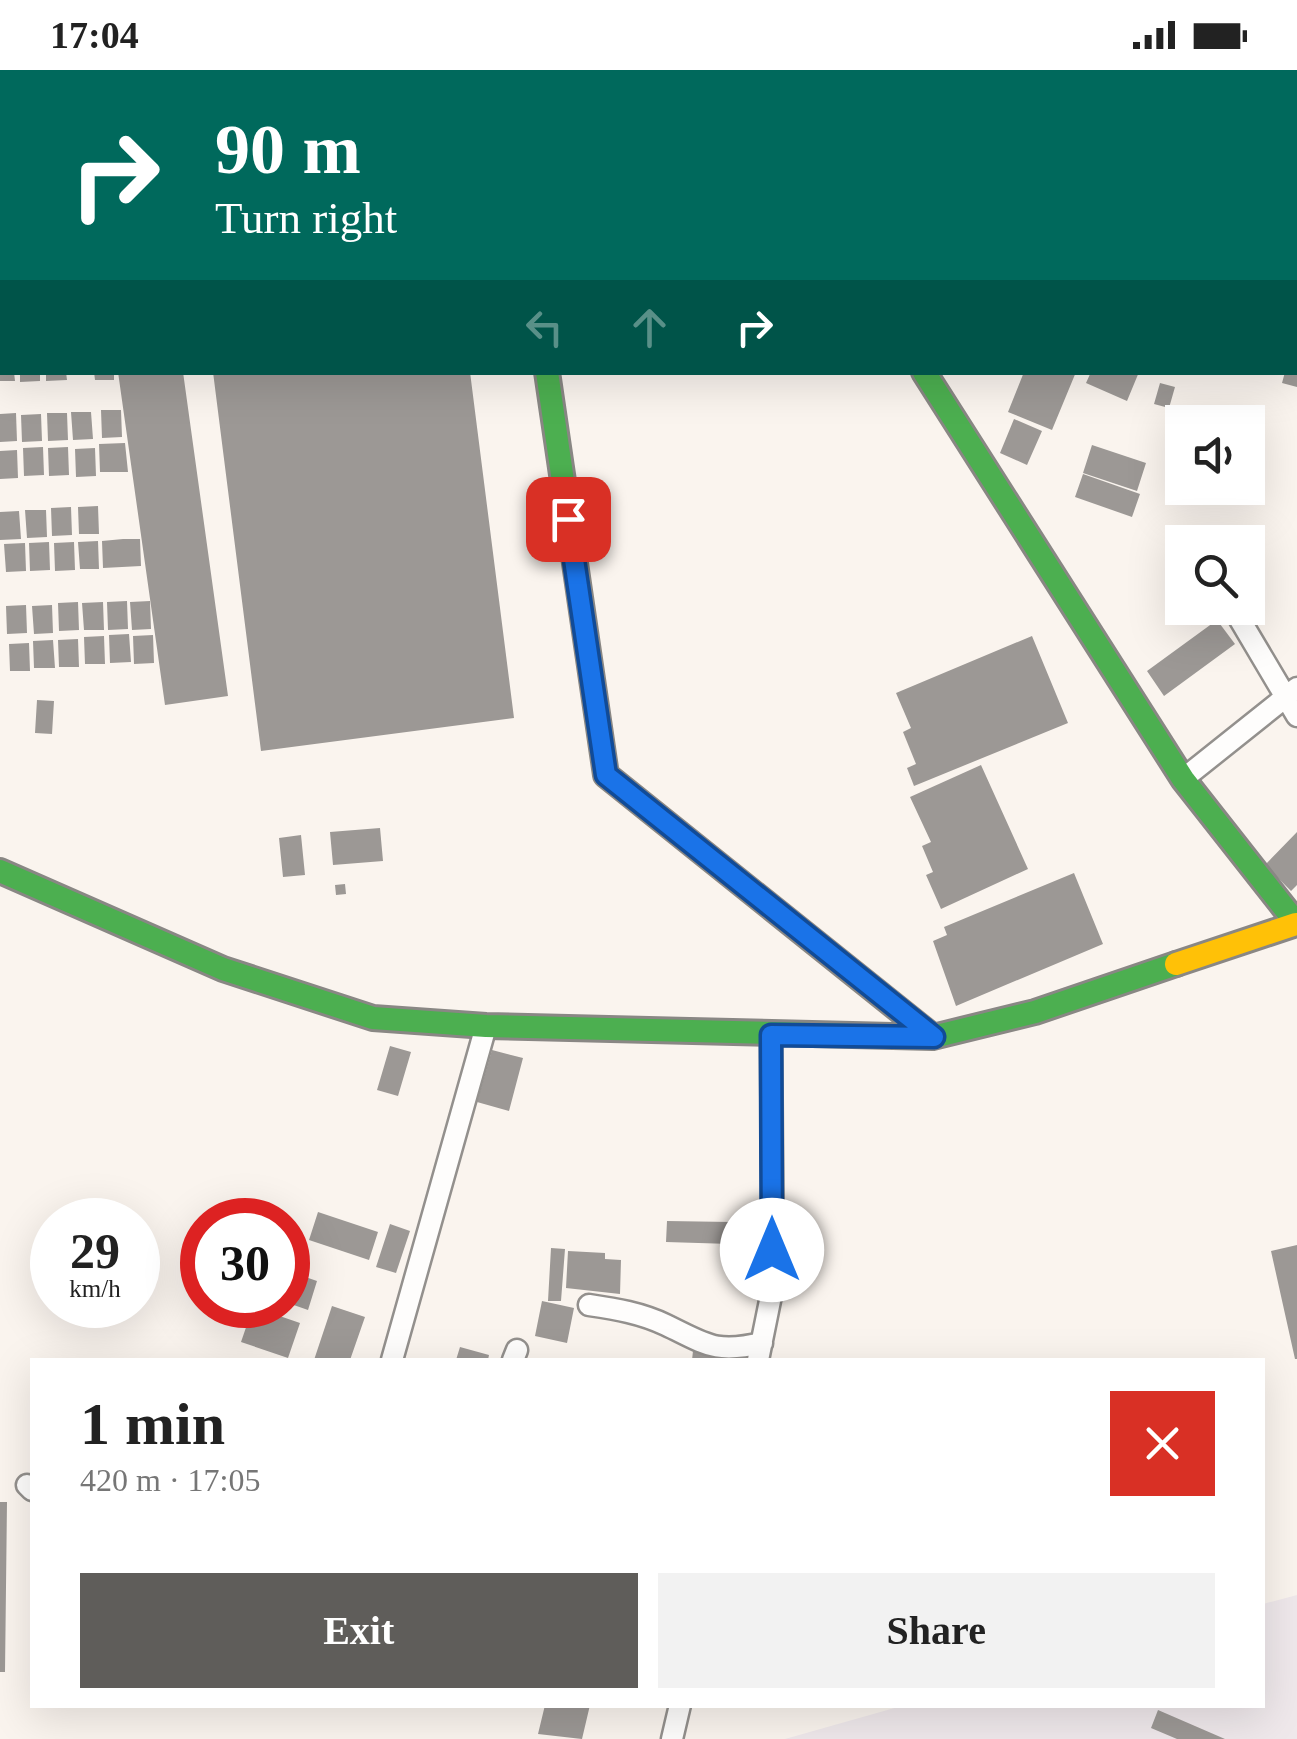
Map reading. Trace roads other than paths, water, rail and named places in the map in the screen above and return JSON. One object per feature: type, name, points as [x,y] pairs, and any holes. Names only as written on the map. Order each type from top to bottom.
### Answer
[{"type":"street","points":[[547,375],[606,775],[934,1037]]},
{"type":"street","points":[[0,871],[223,969],[372,1018],[486,1026],[934,1037],[1036,1012],[1296,924],[1183,779],[926,375]]},
{"type":"street","points":[[1245,625],[1291,693],[1297,716]]},
{"type":"street","points":[[1183,779],[1291,693]]},
{"type":"street","points":[[393,1358],[486,1026]]},
{"type":"street","points":[[589,1305],[640,1315],[700,1345],[760,1351],[772,1286],[771,1035]]},
{"type":"street","points":[[672,1739],[679,1708]]}]
